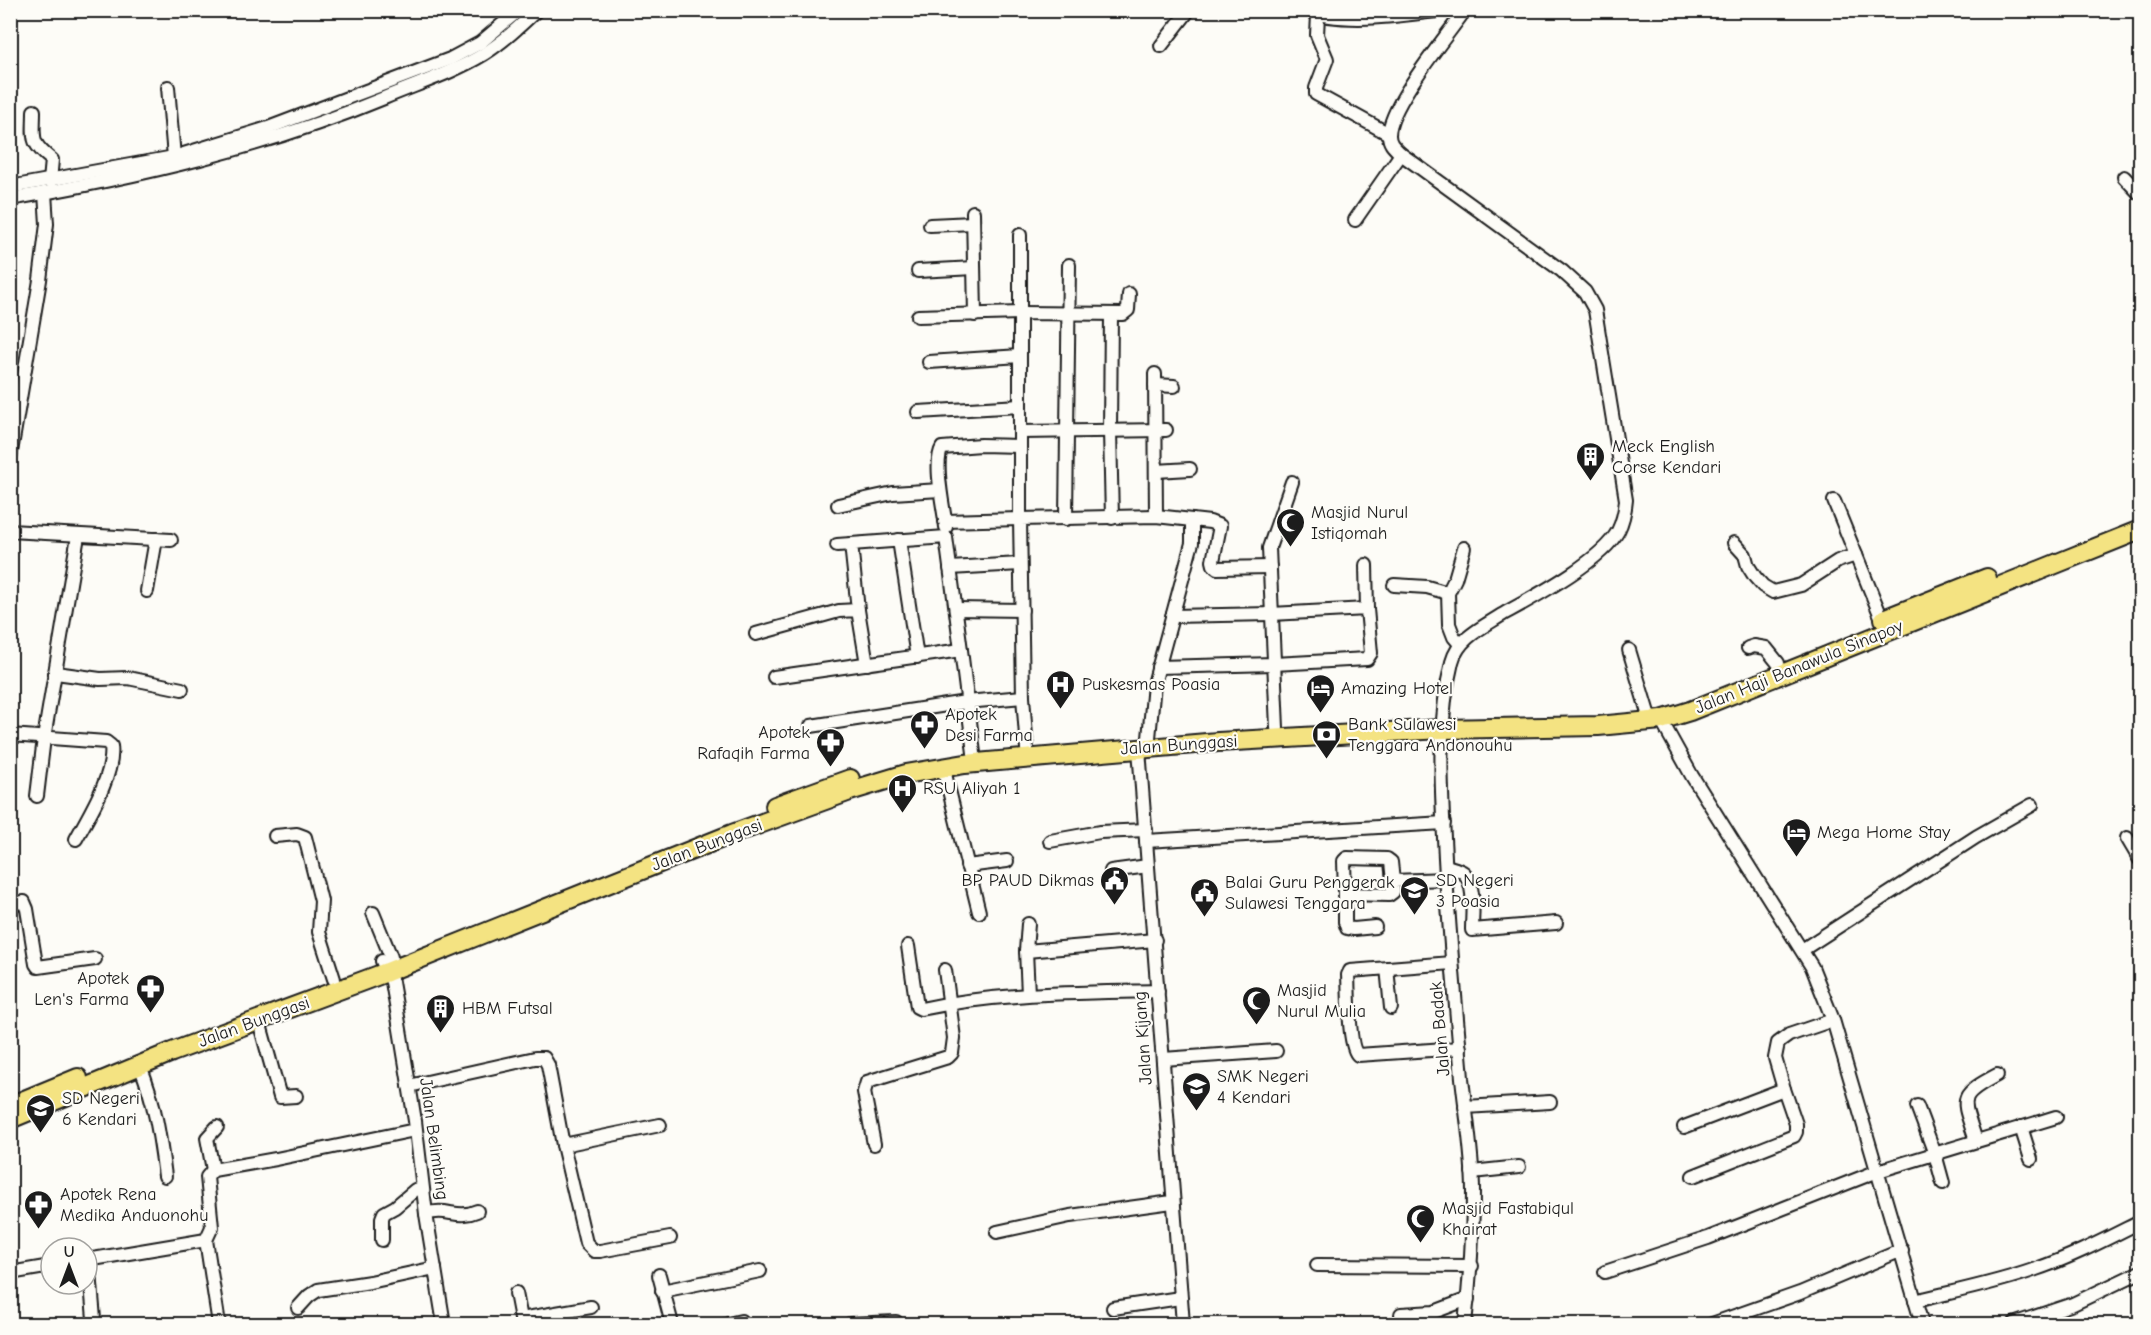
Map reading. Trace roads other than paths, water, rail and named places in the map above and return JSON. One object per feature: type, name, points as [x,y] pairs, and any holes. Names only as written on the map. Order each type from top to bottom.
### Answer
[{"type":"highway","name":"Jalan Haji Banawula Sinapoy","points":[[1688,706],[1778,663],[1882,619],[2140,519]]},
{"type":"highway","name":"Jalan Haji Banawula Sinapoy","points":[[1442,725],[1654,716],[1688,706],[2140,530]]},
{"type":"highway","name":"Jalan Bunggasi","points":[[820,795],[943,766],[1056,751],[1277,728],[1442,725]]},
{"type":"highway","name":"Jalan Bunggasi","points":[[1144,743],[1265,739],[1442,725]]},
{"type":"highway","name":"Jalan Bunggasi","points":[[10,1119],[140,1066],[171,1047],[259,1021],[387,963],[730,829],[904,765],[974,753],[1027,749],[1056,751]]},
{"type":"highway","name":"Jalan Bunggasi","points":[[10,1106],[171,1047],[333,979],[387,963]]},
{"type":"street","points":[[10,187],[140,169],[268,128],[450,59],[480,43],[519,10]]},
{"type":"street","points":[[10,199],[262,143],[328,120],[482,55],[537,10]]},
{"type":"street","points":[[1161,46],[1189,10]]},
{"type":"street","points":[[1389,134],[1316,94],[1327,59],[1317,35],[1312,13],[1376,17],[1444,10]]},
{"type":"street","points":[[1464,548],[1455,579],[1448,593],[1450,631],[1460,644],[1482,627],[1568,575],[1596,555],[1617,533],[1625,513],[1626,500],[1600,328],[1591,300],[1576,282],[1562,271],[1401,154],[1391,144],[1389,134],[1392,119],[1399,105],[1465,10]]},
{"type":"street","points":[[168,87],[174,157]]},
{"type":"street","points":[[34,111],[35,145],[52,160],[50,180]]},
{"type":"street","points":[[1355,220],[1401,154]]},
{"type":"street","points":[[2124,177],[2140,194]]},
{"type":"street","points":[[10,458],[40,280],[46,224],[45,193]]},
{"type":"street","points":[[930,225],[973,218],[975,315]]},
{"type":"street","points":[[1020,235],[1020,564],[1023,697],[1027,749]]},
{"type":"street","points":[[1066,519],[1069,265]]},
{"type":"street","points":[[918,271],[974,268]]},
{"type":"street","points":[[918,316],[1020,313],[1123,314],[1127,311],[1129,294]]},
{"type":"street","points":[[1111,314],[1112,518]]},
{"type":"street","points":[[929,362],[1020,356]]},
{"type":"street","points":[[1156,516],[1156,471],[1161,430],[1155,380],[1174,386]]},
{"type":"street","points":[[918,412],[1020,406]]},
{"type":"street","points":[[1020,432],[1161,430]]},
{"type":"street","points":[[974,753],[940,490],[939,458],[942,448],[981,445],[1020,446]]},
{"type":"street","points":[[1156,471],[1190,469]]},
{"type":"street","points":[[1277,728],[1270,614],[1270,542],[1292,482]]},
{"type":"street","points":[[838,505],[893,493],[940,490]]},
{"type":"street","points":[[1834,501],[1882,619]]},
{"type":"street","points":[[945,521],[1156,516],[1210,522],[1220,526],[1213,561],[1217,568],[1270,567]]},
{"type":"street","name":"Jalan Kijang","points":[[1183,1324],[1148,866],[1144,743],[1158,667],[1192,543],[1192,520]]},
{"type":"street","points":[[10,531],[171,540]]},
{"type":"street","points":[[36,796],[78,536]]},
{"type":"street","points":[[837,545],[946,537]]},
{"type":"street","points":[[147,591],[156,539]]},
{"type":"street","points":[[899,540],[917,657]]},
{"type":"street","points":[[1734,543],[1745,555],[1748,566],[1755,577],[1773,592],[1801,585],[1838,561],[1856,555]]},
{"type":"street","points":[[851,544],[867,664]]},
{"type":"street","points":[[950,568],[1020,564]]},
{"type":"street","points":[[1158,667],[1274,664],[1368,658],[1371,653],[1366,565]]},
{"type":"street","points":[[1394,585],[1427,587],[1448,593]]},
{"type":"street","points":[[957,609],[1022,610]]},
{"type":"street","points":[[1172,616],[1367,609]]},
{"type":"street","points":[[756,634],[828,614],[858,610]]},
{"type":"street","name":"Jalan Badak","points":[[1460,644],[1450,670],[1442,725],[1449,929],[1472,1172],[1472,1266],[1465,1324]]},
{"type":"street","points":[[1748,648],[1754,646],[1766,648],[1778,663]]},
{"type":"street","points":[[774,677],[961,650]]},
{"type":"street","points":[[1629,650],[1654,716],[1812,967],[1833,1020],[1922,1324]]},
{"type":"street","points":[[56,673],[100,679],[128,678],[182,688]]},
{"type":"street","points":[[811,726],[966,702],[1023,697]]},
{"type":"street","points":[[10,735],[106,742],[111,746],[112,753],[102,789],[76,839]]},
{"type":"street","points":[[943,766],[979,912]]},
{"type":"street","points":[[1802,950],[2032,805]]},
{"type":"street","points":[[1050,841],[1100,832],[1146,836],[1444,823]]},
{"type":"street","points":[[275,836],[297,834],[305,837],[321,901],[319,932],[333,979]]},
{"type":"street","points":[[2127,838],[2140,860]]},
{"type":"street","points":[[1345,894],[1391,894],[1394,891],[1391,862],[1388,859],[1347,858],[1344,861],[1345,922],[1347,928],[1375,927]]},
{"type":"street","points":[[967,866],[1006,861]]},
{"type":"street","points":[[1111,871],[1148,866]]},
{"type":"street","points":[[1446,866],[1458,870],[1467,878],[1470,886],[1472,930]]},
{"type":"street","points":[[1393,881],[1446,879]]},
{"type":"street","points":[[10,903],[24,902],[38,967],[95,959]]},
{"type":"street","name":"Jalan Belimbing","points":[[373,913],[392,982],[444,1324]]},
{"type":"street","points":[[1449,929],[1472,930],[1556,923]]},
{"type":"street","points":[[1028,924],[1026,951],[1028,994]]},
{"type":"street","points":[[1026,951],[1155,940]]},
{"type":"street","points":[[908,946],[917,1007],[921,1009],[950,1002],[1028,994],[1158,991]]},
{"type":"street","points":[[1452,963],[1349,972],[1351,1029],[1356,1054],[1370,1056],[1460,1048]]},
{"type":"street","points":[[1387,968],[1391,1008]]},
{"type":"street","points":[[874,1144],[864,1092],[865,1084],[870,1080],[951,1055],[954,1038],[945,970]]},
{"type":"street","points":[[1693,1176],[1794,1136],[1797,1132],[1796,1124],[1775,1058],[1778,1042],[1789,1035],[1833,1020]]},
{"type":"street","points":[[259,1021],[280,1097],[296,1096]]},
{"type":"street","points":[[1163,1059],[1276,1051]]},
{"type":"street","points":[[409,1086],[535,1058],[544,1058],[548,1065],[563,1145],[586,1243],[590,1248],[600,1251],[670,1238]]},
{"type":"street","points":[[140,1066],[149,1088],[157,1122],[165,1176]]},
{"type":"street","points":[[1976,1141],[1965,1105],[1966,1096],[1972,1088],[1997,1075]]},
{"type":"street","points":[[1684,1127],[1784,1089]]},
{"type":"street","points":[[1465,1107],[1550,1102]]},
{"type":"street","points":[[1917,1106],[1943,1183]]},
{"type":"street","points":[[1605,1272],[1731,1230],[1878,1171],[2056,1117]]},
{"type":"street","points":[[563,1145],[660,1125]]},
{"type":"street","points":[[213,1170],[207,1138],[217,1127]]},
{"type":"street","points":[[2021,1127],[2031,1160]]},
{"type":"street","points":[[219,1324],[206,1240],[212,1227],[207,1177],[213,1170],[415,1130]]},
{"type":"street","points":[[1472,1172],[1519,1167]]},
{"type":"street","points":[[382,1240],[384,1213],[415,1190],[422,1188]]},
{"type":"street","points":[[997,1232],[1070,1216],[1172,1202]]},
{"type":"street","points":[[426,1214],[441,1210],[464,1215],[477,1211]]},
{"type":"street","points":[[1915,1301],[2036,1269],[2092,1246],[2140,1222]]},
{"type":"street","points":[[99,1258],[206,1240]]},
{"type":"street","points":[[1712,1324],[1800,1293],[1902,1250]]},
{"type":"street","points":[[1317,1265],[1472,1266]]},
{"type":"street","points":[[10,1273],[39,1268]]},
{"type":"street","points":[[298,1308],[318,1290],[435,1268]]},
{"type":"street","points":[[662,1292],[760,1271]]},
{"type":"street","points":[[2013,1324],[2073,1305],[2140,1272]]},
{"type":"street","points":[[659,1275],[672,1324]]},
{"type":"street","points":[[516,1293],[522,1322],[562,1311],[591,1307]]},
{"type":"street","points":[[92,1296],[94,1319]]},
{"type":"street","points":[[1113,1308],[1180,1298]]},
{"type":"street","points":[[1401,1314],[1434,1312],[1468,1299]]},
{"type":"street","points":[[562,1311],[563,1324]]},
{"type":"street","points":[[728,1324],[741,1322]]},
{"type":"street","points":[[850,1324],[896,1322]]},
{"type":"place","name":"Meck English Corse Kendari","points":[[1591,482]]},
{"type":"place","name":"Masjid Nurul Istiqomah","points":[[1290,548]]},
{"type":"place","name":"Puskesmas Poasia","points":[[1061,710]]},
{"type":"place","name":"Amazing Hotel","points":[[1320,714]]},
{"type":"place","name":"Apotek Desi Farma","points":[[924,750]]},
{"type":"place","name":"Bank Sulawesi Tenggara Andonouhu","points":[[1327,760]]},
{"type":"place","name":"Apotek Rafaqih Farma","points":[[831,768]]},
{"type":"place","name":"RSU Aliyah 1","points":[[902,814]]},
{"type":"place","name":"Mega Home Stay","points":[[1796,858]]},
{"type":"place","name":"BP PAUD Dikmas","points":[[1115,906]]},
{"type":"place","name":"SD Negeri 3 Poasia","points":[[1415,916]]},
{"type":"place","name":"Balai Guru Penggerak Sulawesi Tenggara","points":[[1204,918]]},
{"type":"place","name":"Apotek Len's Farma","points":[[150,1014]]},
{"type":"place","name":"Masjid Nurul Mulia","points":[[1256,1026]]},
{"type":"place","name":"HBM Futsal","points":[[441,1034]]},
{"type":"place","name":"SMK Negeri 4 Kendari","points":[[1196,1112]]},
{"type":"place","name":"SD Negeri 6 Kendari","points":[[41,1134]]},
{"type":"place","name":"Apotek Rena Medika Anduonohu","points":[[39,1230]]},
{"type":"place","name":"Masjid Fastabiqul Khairat","points":[[1421,1244]]}]
